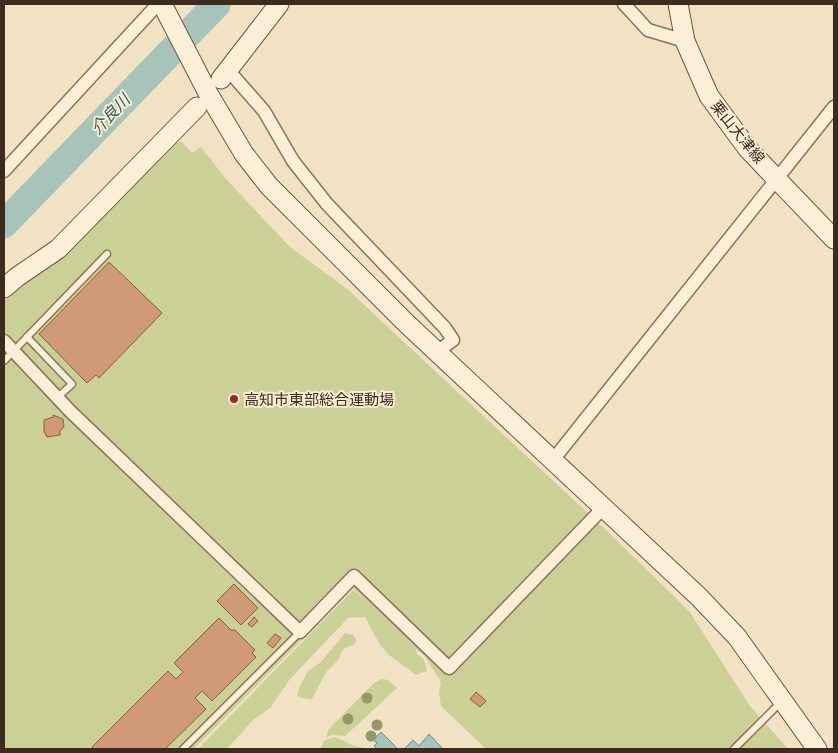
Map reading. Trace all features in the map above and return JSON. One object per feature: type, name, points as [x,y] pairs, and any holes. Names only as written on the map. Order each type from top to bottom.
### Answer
[{"type":"street","points":[[4,171],[161,4],[244,154],[269,186],[437,352],[699,597],[737,637],[817,749]]},
{"type":"street","points":[[279,4],[225,74],[264,111],[293,161],[327,204],[445,328],[453,340],[437,352]]},
{"type":"street","points":[[624,4],[648,30],[685,41]]},
{"type":"street","name":"栗山大津線","points":[[678,4],[685,41],[709,96],[748,149],[834,239]]},
{"type":"street","points":[[4,288],[17,276],[58,249],[197,107]]},
{"type":"street","points":[[553,460],[834,107]]},
{"type":"street","points":[[4,341],[58,398],[300,632],[354,576],[448,668],[603,508]]},
{"type":"lane","points":[[4,361],[107,254]]},
{"type":"lane","points":[[27,337],[72,384],[58,398]]},
{"type":"lane","points":[[183,749],[300,632]]},
{"type":"lane","points":[[734,749],[782,701]]},
{"type":"green space","name":"高知市東部総合運動場","points":[[177,142],[182,142],[192,153],[201,147],[226,179],[290,247],[346,288],[607,531],[689,611],[750,706],[788,749],[486,749],[441,706],[439,693],[441,682],[424,655],[416,649],[417,654],[424,659],[427,671],[416,675],[389,655],[380,645],[365,617],[348,618],[290,679],[270,708],[253,720],[227,749],[198,749],[353,590],[366,601],[353,588],[194,749],[4,749],[4,299],[161,152]]},
{"type":"green space","points":[[345,633],[353,635],[356,639],[355,644],[343,649],[339,659],[326,672],[312,699],[297,696],[308,671],[321,662]]},
{"type":"green space","points":[[381,679],[388,680],[397,688],[345,736],[332,735],[326,737],[329,729],[374,683]]},
{"type":"green space","points":[[335,737],[352,745],[367,749],[320,749],[325,740]]},
{"type":"water","points":[[381,732],[398,749],[377,749],[374,746],[377,743],[373,740]]},
{"type":"water","points":[[429,734],[443,749],[404,749],[413,740],[419,746]]},
{"type":"building","points":[[109,262],[162,313],[99,378],[96,375],[87,383],[39,334]]},
{"type":"building","points":[[53,415],[63,419],[64,427],[60,431],[60,435],[47,437],[44,431],[44,420],[53,417]]},
{"type":"building","points":[[234,584],[258,608],[241,625],[217,601]]},
{"type":"building","points":[[254,617],[258,621],[252,627],[248,624]]},
{"type":"building","points":[[219,618],[231,630],[235,630],[255,650],[252,653],[256,657],[212,701],[202,691],[195,698],[206,709],[165,749],[94,749],[92,747],[168,671],[176,679],[183,672],[174,663]]},
{"type":"building","points":[[275,634],[281,638],[273,648],[267,643]]},
{"type":"building","points":[[476,692],[486,701],[480,707],[470,699]]},
{"type":"waterway","name":"介良川","points":[[4,224],[217,4]]},
{"type":"place","name":"高知市東部総合運動場","points":[[234,399]]}]
